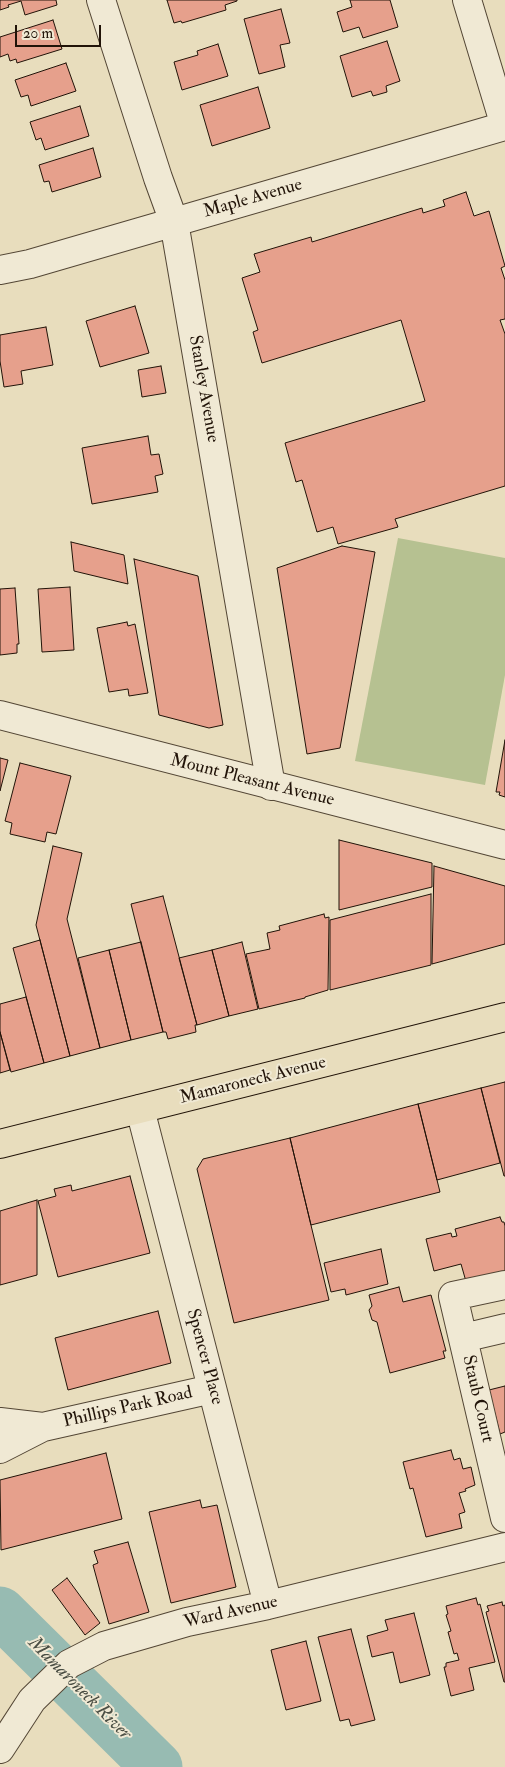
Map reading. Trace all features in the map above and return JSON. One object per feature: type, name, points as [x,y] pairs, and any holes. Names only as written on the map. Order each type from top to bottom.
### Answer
[{"type":"main road","name":"Mamaroneck Avenue","points":[[0,1144],[505,1017]]},
{"type":"street","name":"Stanley Avenue","points":[[101,0],[174,222],[271,786]]},
{"type":"street","points":[[467,0],[505,126]]},
{"type":"street","name":"Maple Avenue","points":[[0,270],[30,264],[505,126]]},
{"type":"street","name":"Mount Pleasant Avenue","points":[[0,715],[505,845]]},
{"type":"street","name":"Spencer Place","points":[[140,1109],[268,1605]]},
{"type":"street","name":"Staub Court","points":[[505,1285],[453,1296],[505,1518]]},
{"type":"street","name":"Staub Court","points":[[462,1338],[505,1328]]},
{"type":"street","name":"Phillips Park Road","points":[[0,1449],[43,1427],[212,1389]]},
{"type":"street","name":"Phillips Park Road","points":[[0,1422],[43,1427]]},
{"type":"street","name":"Ward Avenue","points":[[0,1749],[32,1700],[69,1664],[104,1646],[187,1622],[268,1605],[505,1547]]},
{"type":"green space","points":[[398,538],[505,558],[505,675],[485,785],[355,761]]},
{"type":"building","points":[[0,0],[56,0],[57,5],[25,15],[21,1],[0,10]]},
{"type":"building","points":[[167,0],[237,1],[225,5],[226,10],[182,23],[181,21],[174,23]]},
{"type":"building","points":[[350,0],[390,0],[398,27],[363,38],[359,27],[343,32],[337,12],[352,7]]},
{"type":"building","points":[[281,9],[290,43],[280,45],[285,67],[259,74],[244,19]]},
{"type":"building","points":[[53,20],[62,49],[17,63],[16,59],[10,61],[8,54],[0,57],[0,37]]},
{"type":"building","points":[[387,41],[400,81],[386,86],[387,92],[373,96],[371,91],[352,97],[340,56]]},
{"type":"building","points":[[218,44],[228,76],[182,90],[174,62],[198,55],[197,51]]},
{"type":"building","points":[[66,63],[76,91],[31,106],[28,95],[21,97],[15,80]]},
{"type":"building","points":[[258,87],[270,128],[212,146],[200,105]]},
{"type":"building","points":[[80,106],[89,136],[45,150],[41,138],[36,140],[30,122]]},
{"type":"building","points":[[93,148],[101,177],[52,192],[49,181],[44,182],[39,165]]},
{"type":"building","points":[[466,192],[474,216],[489,211],[505,266],[501,268],[505,280],[505,319],[500,320],[505,334],[505,486],[395,519],[398,527],[338,544],[333,527],[317,532],[302,480],[296,482],[285,443],[425,401],[401,320],[262,363],[253,332],[258,330],[242,278],[260,272],[254,254],[311,237],[312,242],[422,208],[423,213],[445,206],[443,200]]},
{"type":"building","points":[[135,306],[149,353],[100,367],[86,321]]},
{"type":"building","points":[[46,327],[53,365],[21,371],[23,384],[4,387],[0,361],[0,335]]},
{"type":"building","points":[[161,366],[166,393],[142,397],[138,370]]},
{"type":"building","points":[[148,436],[151,455],[159,454],[163,474],[155,476],[158,492],[92,504],[82,448]]},
{"type":"building","points":[[71,542],[124,555],[128,584],[74,571]]},
{"type":"building","points":[[342,546],[375,552],[340,748],[307,754],[277,568]]},
{"type":"building","points":[[134,559],[198,576],[223,725],[209,728],[159,715]]},
{"type":"building","points":[[70,587],[74,650],[42,652],[38,589]]},
{"type":"building","points":[[15,588],[19,644],[17,644],[17,653],[0,655],[0,589]]},
{"type":"building","points":[[127,622],[128,626],[135,624],[148,693],[129,696],[128,689],[109,692],[97,628]]},
{"type":"building","points":[[505,740],[505,797],[499,795],[500,792],[496,792]]},
{"type":"building","points":[[0,758],[8,760],[0,791]]},
{"type":"building","points":[[20,763],[71,776],[56,834],[47,832],[45,842],[10,834],[12,823],[5,821]]},
{"type":"building","points":[[339,840],[432,863],[432,887],[339,910]]},
{"type":"building","points":[[53,846],[82,853],[67,919],[100,1048],[70,1056],[36,925]]},
{"type":"building","points":[[434,866],[505,886],[505,944],[432,964]]},
{"type":"building","points":[[431,894],[431,965],[330,990],[330,920]]},
{"type":"building","points":[[163,896],[197,1025],[195,1025],[196,1032],[168,1039],[166,1032],[163,1032],[131,904]]},
{"type":"building","points":[[324,914],[325,918],[329,917],[328,990],[305,998],[259,1009],[246,954],[270,949],[267,933],[280,930],[279,926]]},
{"type":"building","points":[[40,940],[70,1056],[44,1063],[13,948]]},
{"type":"building","points":[[141,942],[163,1032],[131,1040],[109,950]]},
{"type":"building","points":[[242,942],[258,1009],[229,1016],[212,950]]},
{"type":"building","points":[[109,950],[131,1040],[100,1048],[78,958]]},
{"type":"building","points":[[212,950],[229,1016],[197,1025],[179,958]]},
{"type":"building","points":[[26,997],[44,1063],[11,1072],[0,1032],[0,1004]]},
{"type":"building","points":[[0,1032],[10,1070],[0,1073]]},
{"type":"building","points":[[505,1082],[505,1176],[504,1176],[481,1088]]},
{"type":"building","points":[[481,1088],[500,1163],[437,1180],[418,1104]]},
{"type":"building","points":[[418,1104],[440,1192],[311,1225],[290,1138]]},
{"type":"building","points":[[290,1138],[329,1300],[234,1323],[197,1169],[203,1159]]},
{"type":"building","points":[[130,1176],[150,1253],[58,1277],[38,1201],[56,1196],[54,1189],[71,1185],[72,1191]]},
{"type":"building","points":[[37,1200],[37,1275],[0,1285],[0,1211]]},
{"type":"building","points":[[500,1217],[505,1226],[505,1275],[467,1285],[461,1264],[434,1271],[426,1239],[451,1233],[452,1237],[457,1236],[455,1229]]},
{"type":"building","points":[[381,1249],[388,1284],[346,1295],[345,1289],[331,1292],[324,1263]]},
{"type":"building","points":[[399,1287],[403,1302],[431,1295],[446,1351],[443,1351],[445,1358],[390,1373],[377,1322],[372,1320],[369,1310],[372,1306],[369,1295]]},
{"type":"building","points":[[158,1311],[171,1363],[68,1390],[55,1338]]},
{"type":"building","points":[[505,1386],[505,1432],[500,1434],[489,1390]]},
{"type":"building","points":[[451,1450],[454,1460],[460,1458],[463,1469],[471,1467],[475,1485],[459,1493],[465,1512],[459,1514],[462,1528],[426,1537],[413,1488],[410,1489],[403,1462]]},
{"type":"building","points":[[106,1453],[122,1519],[1,1550],[0,1480]]},
{"type":"building","points":[[200,1500],[202,1508],[217,1505],[236,1587],[171,1603],[149,1512]]},
{"type":"building","points":[[128,1542],[149,1612],[109,1624],[93,1565],[98,1563],[94,1551]]},
{"type":"building","points":[[67,1578],[100,1623],[85,1635],[52,1590]]},
{"type":"building","points":[[476,1598],[478,1605],[480,1604],[495,1662],[469,1668],[474,1690],[451,1696],[444,1667],[446,1667],[446,1663],[459,1660],[457,1653],[454,1654],[448,1632],[451,1631],[446,1615],[448,1614],[446,1606]]},
{"type":"building","points":[[502,1602],[503,1606],[505,1605],[505,1682],[486,1612],[489,1611],[487,1606]]},
{"type":"building","points":[[414,1613],[430,1675],[400,1683],[393,1652],[372,1657],[367,1636],[388,1630],[385,1620]]},
{"type":"building","points":[[351,1629],[375,1720],[351,1726],[349,1719],[340,1721],[318,1637]]},
{"type":"building","points":[[306,1641],[321,1701],[286,1710],[271,1650]]},
{"type":"waterway","name":"Mamaroneck River","points":[[0,1612],[157,1767]]}]
